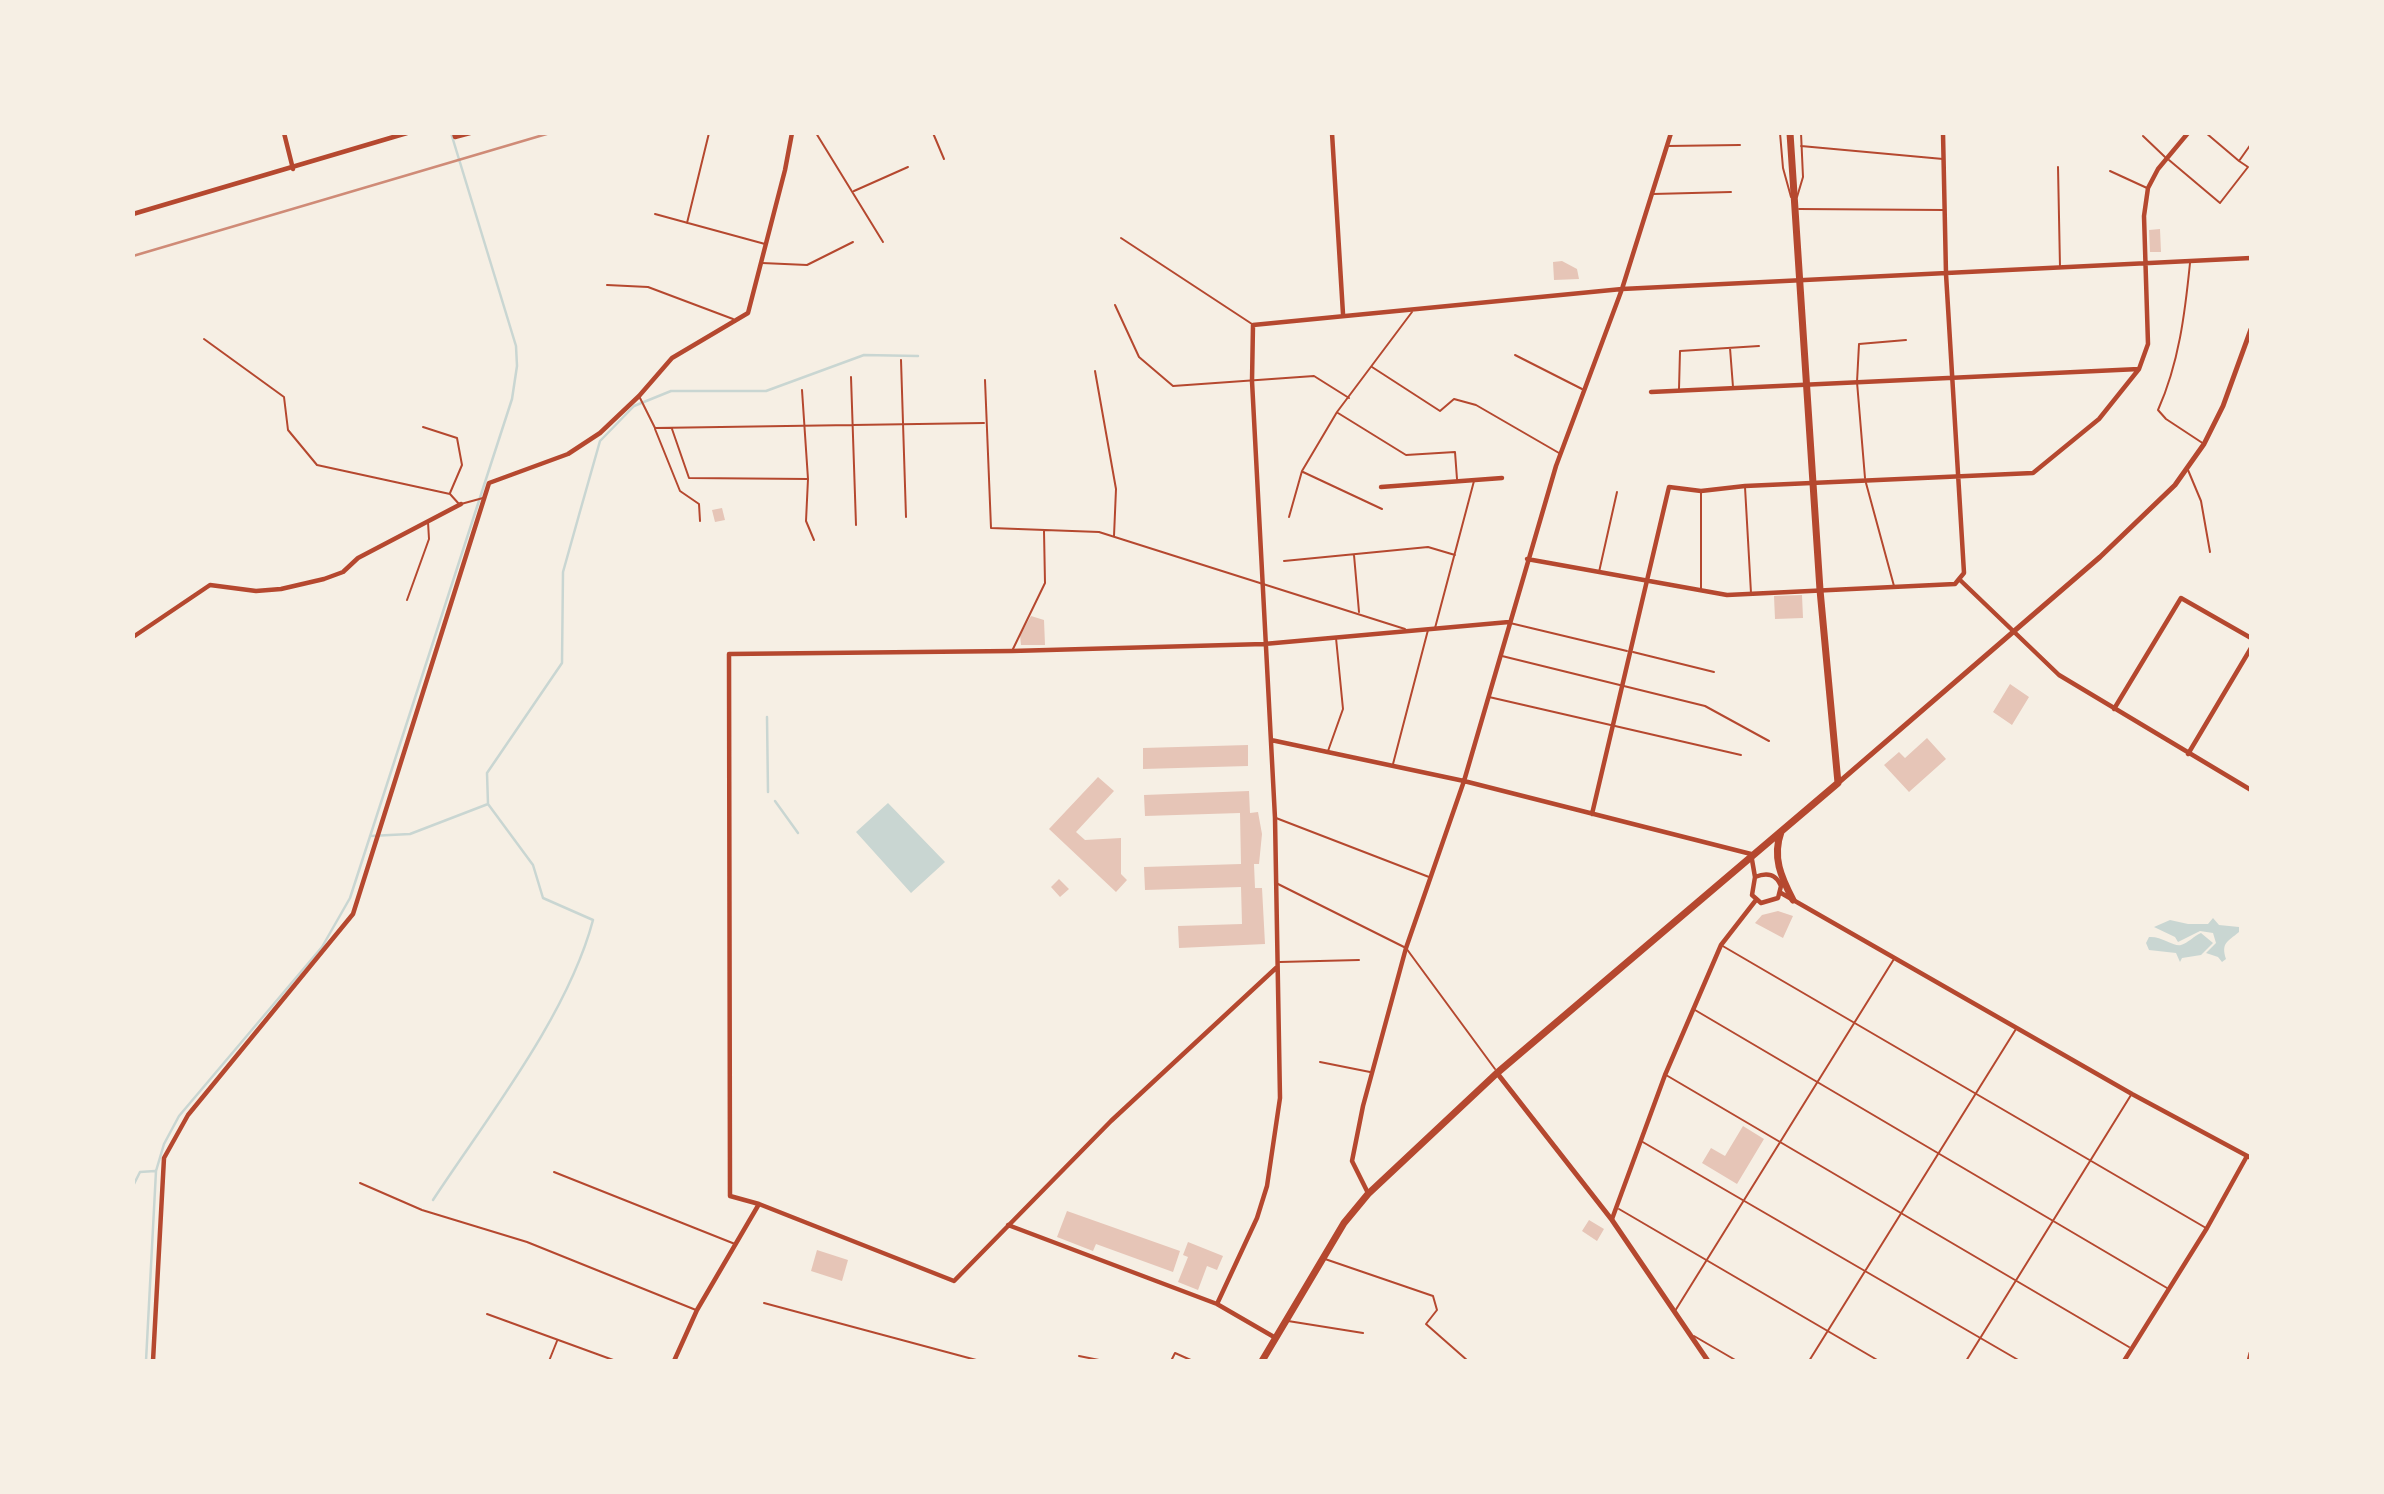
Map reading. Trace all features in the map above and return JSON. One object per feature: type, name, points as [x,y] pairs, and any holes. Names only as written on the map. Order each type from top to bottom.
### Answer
[{"type":"main road","points":[[1262,1361],[1322,1258],[1368,1194],[1497,1073],[1751,854],[1838,783],[1820,590],[1790,133]]},
{"type":"main road","points":[[1781,832],[1775,848],[1781,876],[1793,900]]},
{"type":"street","points":[[284,133],[293,169]]},
{"type":"street","points":[[133,214],[293,169],[390,135],[407,133]]},
{"type":"street","points":[[455,135],[470,133]]},
{"type":"street","points":[[153,1361],[164,1158],[188,1115],[353,914],[489,483],[568,454],[600,433],[640,397],[672,358],[748,313],[792,133]]},
{"type":"street","points":[[1332,133],[1343,314]]},
{"type":"street","points":[[1368,1194],[1352,1161],[1372,1073],[1406,948],[1464,781],[1560,454],[1622,289],[1671,133]]},
{"type":"street","points":[[1527,559],[1701,592],[1751,593],[1955,584],[1964,573],[1956,476],[1946,274],[1943,133]]},
{"type":"street","points":[[1592,814],[1669,487],[1701,491],[1745,486],[2033,473],[2099,419],[2139,369],[2147,344],[2144,216],[2148,188],[2167,158],[2188,133]]},
{"type":"street","points":[[1217,1304],[1257,1218],[1274,1150],[1280,1098],[1275,818],[1252,381],[1253,324],[1622,289],[2251,258]]},
{"type":"street","points":[[1838,783],[2100,557],[2188,469],[2223,406],[2251,329]]},
{"type":"street","points":[[1651,392],[2139,369]]},
{"type":"street","points":[[1381,487],[1502,478]]},
{"type":"street","points":[[133,637],[210,585],[256,591],[281,589],[324,579],[343,572],[358,558],[460,505]]},
{"type":"street","points":[[1959,579],[2059,675],[2251,790]]},
{"type":"street","points":[[2114,709],[2180,598],[2251,638]]},
{"type":"street","points":[[1276,965],[1148,1086],[954,1281],[759,1204],[730,1196],[729,654],[1012,651],[1265,644],[1509,622]]},
{"type":"street","points":[[2188,754],[2250,651]]},
{"type":"street","points":[[1271,740],[1464,781],[1751,854],[1755,877],[1751,889],[1756,900],[1767,904],[1773,902],[1781,893]]},
{"type":"street","points":[[1755,877],[1768,874],[1774,876],[1779,880],[1781,893]]},
{"type":"street","points":[[1781,893],[2132,1094],[2249,1157],[2124,1361]]},
{"type":"street","points":[[1612,1220],[1665,1075],[1721,945],[1756,900]]},
{"type":"street","points":[[1497,1073],[1612,1220],[1708,1361]]},
{"type":"street","points":[[674,1361],[697,1310],[759,1204]]},
{"type":"street","points":[[1009,1225],[1217,1304],[1274,1337]]},
{"type":"street","points":[[2249,1361],[2251,1353]]},
{"type":"lane","points":[[687,223],[709,133]]},
{"type":"lane","points":[[816,133],[883,242]]},
{"type":"lane","points":[[1780,133],[1783,169],[1794,209]]},
{"type":"lane","points":[[1794,209],[1803,177],[1801,133]]},
{"type":"lane","points":[[2143,136],[2220,203],[2248,167],[2206,133]]},
{"type":"lane","points":[[2239,161],[2251,144]]},
{"type":"lane","points":[[1667,146],[1740,145]]},
{"type":"lane","points":[[1801,146],[1944,159]]},
{"type":"lane","points":[[853,191],[908,167]]},
{"type":"lane","points":[[2058,167],[2060,268]]},
{"type":"lane","points":[[2110,171],[2148,188]]},
{"type":"lane","points":[[1651,194],[1731,192]]},
{"type":"lane","points":[[1794,209],[1946,210]]},
{"type":"lane","points":[[655,214],[766,244]]},
{"type":"lane","points":[[1121,237],[1253,324]]},
{"type":"lane","points":[[761,263],[807,265],[853,242]]},
{"type":"lane","points":[[2190,262],[2183,327],[2168,387],[2158,410],[2166,419],[2204,444]]},
{"type":"lane","points":[[607,285],[648,287],[737,320]]},
{"type":"lane","points":[[1115,305],[1139,357],[1172,386],[1314,376],[1349,398]]},
{"type":"lane","points":[[1289,517],[1302,471],[1338,412],[1412,316],[1413,308]]},
{"type":"lane","points":[[204,339],[284,397],[288,430],[317,465],[450,494],[460,505],[484,498]]},
{"type":"lane","points":[[1894,587],[1865,480],[1857,382],[1859,344],[1906,340]]},
{"type":"lane","points":[[1679,391],[1680,351],[1759,346]]},
{"type":"lane","points":[[1730,348],[1733,388]]},
{"type":"lane","points":[[1514,355],[1585,391]]},
{"type":"lane","points":[[901,360],[906,517]]},
{"type":"lane","points":[[1372,367],[1440,411],[1454,400],[1476,405],[1560,454]]},
{"type":"lane","points":[[1094,371],[1115,479],[1114,537]]},
{"type":"lane","points":[[851,377],[856,525]]},
{"type":"lane","points":[[985,380],[991,528],[1099,532],[1410,630]]},
{"type":"lane","points":[[802,390],[808,480],[806,521],[814,540]]},
{"type":"lane","points":[[640,397],[680,491],[699,504],[699,521]]},
{"type":"lane","points":[[1338,412],[1406,454],[1455,452],[1457,481]]},
{"type":"lane","points":[[655,428],[806,428],[985,423]]},
{"type":"lane","points":[[422,427],[457,438],[461,464],[450,494]]},
{"type":"lane","points":[[672,428],[688,478],[808,480]]},
{"type":"lane","points":[[2188,469],[2201,501],[2210,552]]},
{"type":"lane","points":[[1302,471],[1382,509]]},
{"type":"lane","points":[[1435,629],[1475,479]]},
{"type":"lane","points":[[1745,486],[1751,593]]},
{"type":"lane","points":[[1701,491],[1701,592]]},
{"type":"lane","points":[[1598,573],[1618,492]]},
{"type":"lane","points":[[407,600],[429,539],[428,521]]},
{"type":"lane","points":[[1012,651],[1045,583],[1044,530]]},
{"type":"lane","points":[[1284,561],[1428,547],[1455,555]]},
{"type":"lane","points":[[1353,554],[1359,614]]},
{"type":"lane","points":[[1509,622],[1714,672]]},
{"type":"lane","points":[[1393,765],[1428,629]]},
{"type":"lane","points":[[1328,751],[1343,709],[1336,637]]},
{"type":"lane","points":[[1499,656],[1704,706],[1769,741]]},
{"type":"lane","points":[[1488,696],[1613,728],[1741,755]]},
{"type":"lane","points":[[1275,818],[1429,877]]},
{"type":"lane","points":[[1276,883],[1406,948],[1497,1073]]},
{"type":"lane","points":[[1721,945],[2091,1163],[2207,1228]]},
{"type":"lane","points":[[1674,1313],[1894,958]]},
{"type":"lane","points":[[1276,965],[1359,960]]},
{"type":"lane","points":[[1695,1010],[2169,1289]]},
{"type":"lane","points":[[1809,1361],[2017,1028]]},
{"type":"lane","points":[[1320,1062],[1372,1073]]},
{"type":"lane","points":[[1665,1075],[2132,1349]]},
{"type":"lane","points":[[1966,1361],[2132,1094]]},
{"type":"lane","points":[[1641,1141],[2020,1361]]},
{"type":"lane","points":[[554,1172],[735,1245]]},
{"type":"lane","points":[[360,1183],[422,1210],[527,1242],[697,1310]]},
{"type":"lane","points":[[1615,1207],[1879,1361]]},
{"type":"lane","points":[[1322,1258],[1433,1296],[1437,1310],[1426,1324],[1468,1361]]},
{"type":"lane","points":[[764,1303],[980,1361]]},
{"type":"lane","points":[[487,1314],[617,1361]]},
{"type":"lane","points":[[1284,1320],[1363,1333]]},
{"type":"lane","points":[[1688,1332],[1737,1361]]},
{"type":"lane","points":[[549,1361],[557,1340]]},
{"type":"lane","points":[[1171,1361],[1175,1353],[1193,1361]]},
{"type":"lane","points":[[1079,1356],[1104,1361]]},
{"type":"path","points":[[933,133],[944,159]]},
{"type":"shaded area","points":[[888,803],[945,862],[911,893],[856,832]]},
{"type":"shaded area","points":[[2213,918],[2219,925],[2239,927],[2239,932],[2225,946],[2226,959],[2222,962],[2218,957],[2206,953],[2216,943],[2213,933],[2200,931],[2178,942],[2175,937],[2154,927],[2170,920],[2208,924]]},
{"type":"shaded area","points":[[2201,933],[2213,943],[2201,955],[2182,958],[2180,962],[2176,953],[2149,950],[2146,943],[2149,937],[2154,937],[2181,945]]},
{"type":"building","points":[[2160,229],[2161,252],[2150,252],[2149,230]]},
{"type":"building","points":[[1562,261],[1577,269],[1579,279],[1554,280],[1553,262]]},
{"type":"building","points":[[722,508],[725,520],[715,522],[712,510]]},
{"type":"building","points":[[1802,595],[1803,618],[1775,619],[1774,596]]},
{"type":"building","points":[[1031,616],[1044,620],[1045,645],[1021,645],[1020,635]]},
{"type":"building","points":[[2010,684],[2029,697],[2012,725],[1993,712]]},
{"type":"building","points":[[1927,738],[1946,759],[1909,792],[1884,765],[1899,752],[1905,758]]},
{"type":"building","points":[[1248,745],[1248,766],[1143,769],[1143,748]]},
{"type":"building","points":[[1098,777],[1114,791],[1076,832],[1085,840],[1121,838],[1121,874],[1127,880],[1116,892],[1049,829]]},
{"type":"building","points":[[1249,791],[1250,813],[1258,812],[1262,834],[1259,864],[1254,864],[1255,888],[1262,888],[1265,944],[1179,948],[1178,926],[1242,924],[1241,887],[1145,890],[1144,867],[1241,864],[1240,813],[1145,816],[1144,795]]},
{"type":"building","points":[[1059,879],[1069,889],[1060,897],[1051,887]]},
{"type":"building","points":[[1778,911],[1793,916],[1783,938],[1755,923],[1762,915]]},
{"type":"building","points":[[1743,1126],[1764,1139],[1737,1184],[1702,1163],[1711,1148],[1725,1156]]},
{"type":"building","points":[[1067,1211],[1180,1251],[1173,1272],[1096,1244],[1093,1251],[1057,1237]]},
{"type":"building","points":[[1589,1220],[1604,1229],[1597,1241],[1582,1231]]},
{"type":"building","points":[[1188,1242],[1223,1256],[1217,1270],[1207,1266],[1198,1290],[1178,1282],[1188,1257],[1183,1255]]},
{"type":"building","points":[[817,1250],[848,1260],[842,1281],[811,1271]]},
{"type":"waterway","points":[[146,1361],[156,1171],[164,1144],[179,1116],[322,947],[350,898],[512,399],[517,366],[516,346],[451,133]]},
{"type":"waterway","points":[[488,804],[487,773],[562,663],[563,572],[600,441],[634,406],[671,391],[766,391],[864,355],[918,356]]},
{"type":"waterway","points":[[767,717],[768,792]]},
{"type":"waterway","points":[[775,801],[798,833]]},
{"type":"waterway","points":[[370,836],[410,834],[488,804],[533,865],[543,898],[593,920],[581,956],[546,1029],[433,1200]]},
{"type":"waterway","points":[[133,1186],[140,1172],[155,1171]]},
{"type":"railway","points":[[133,256],[550,133]]}]
